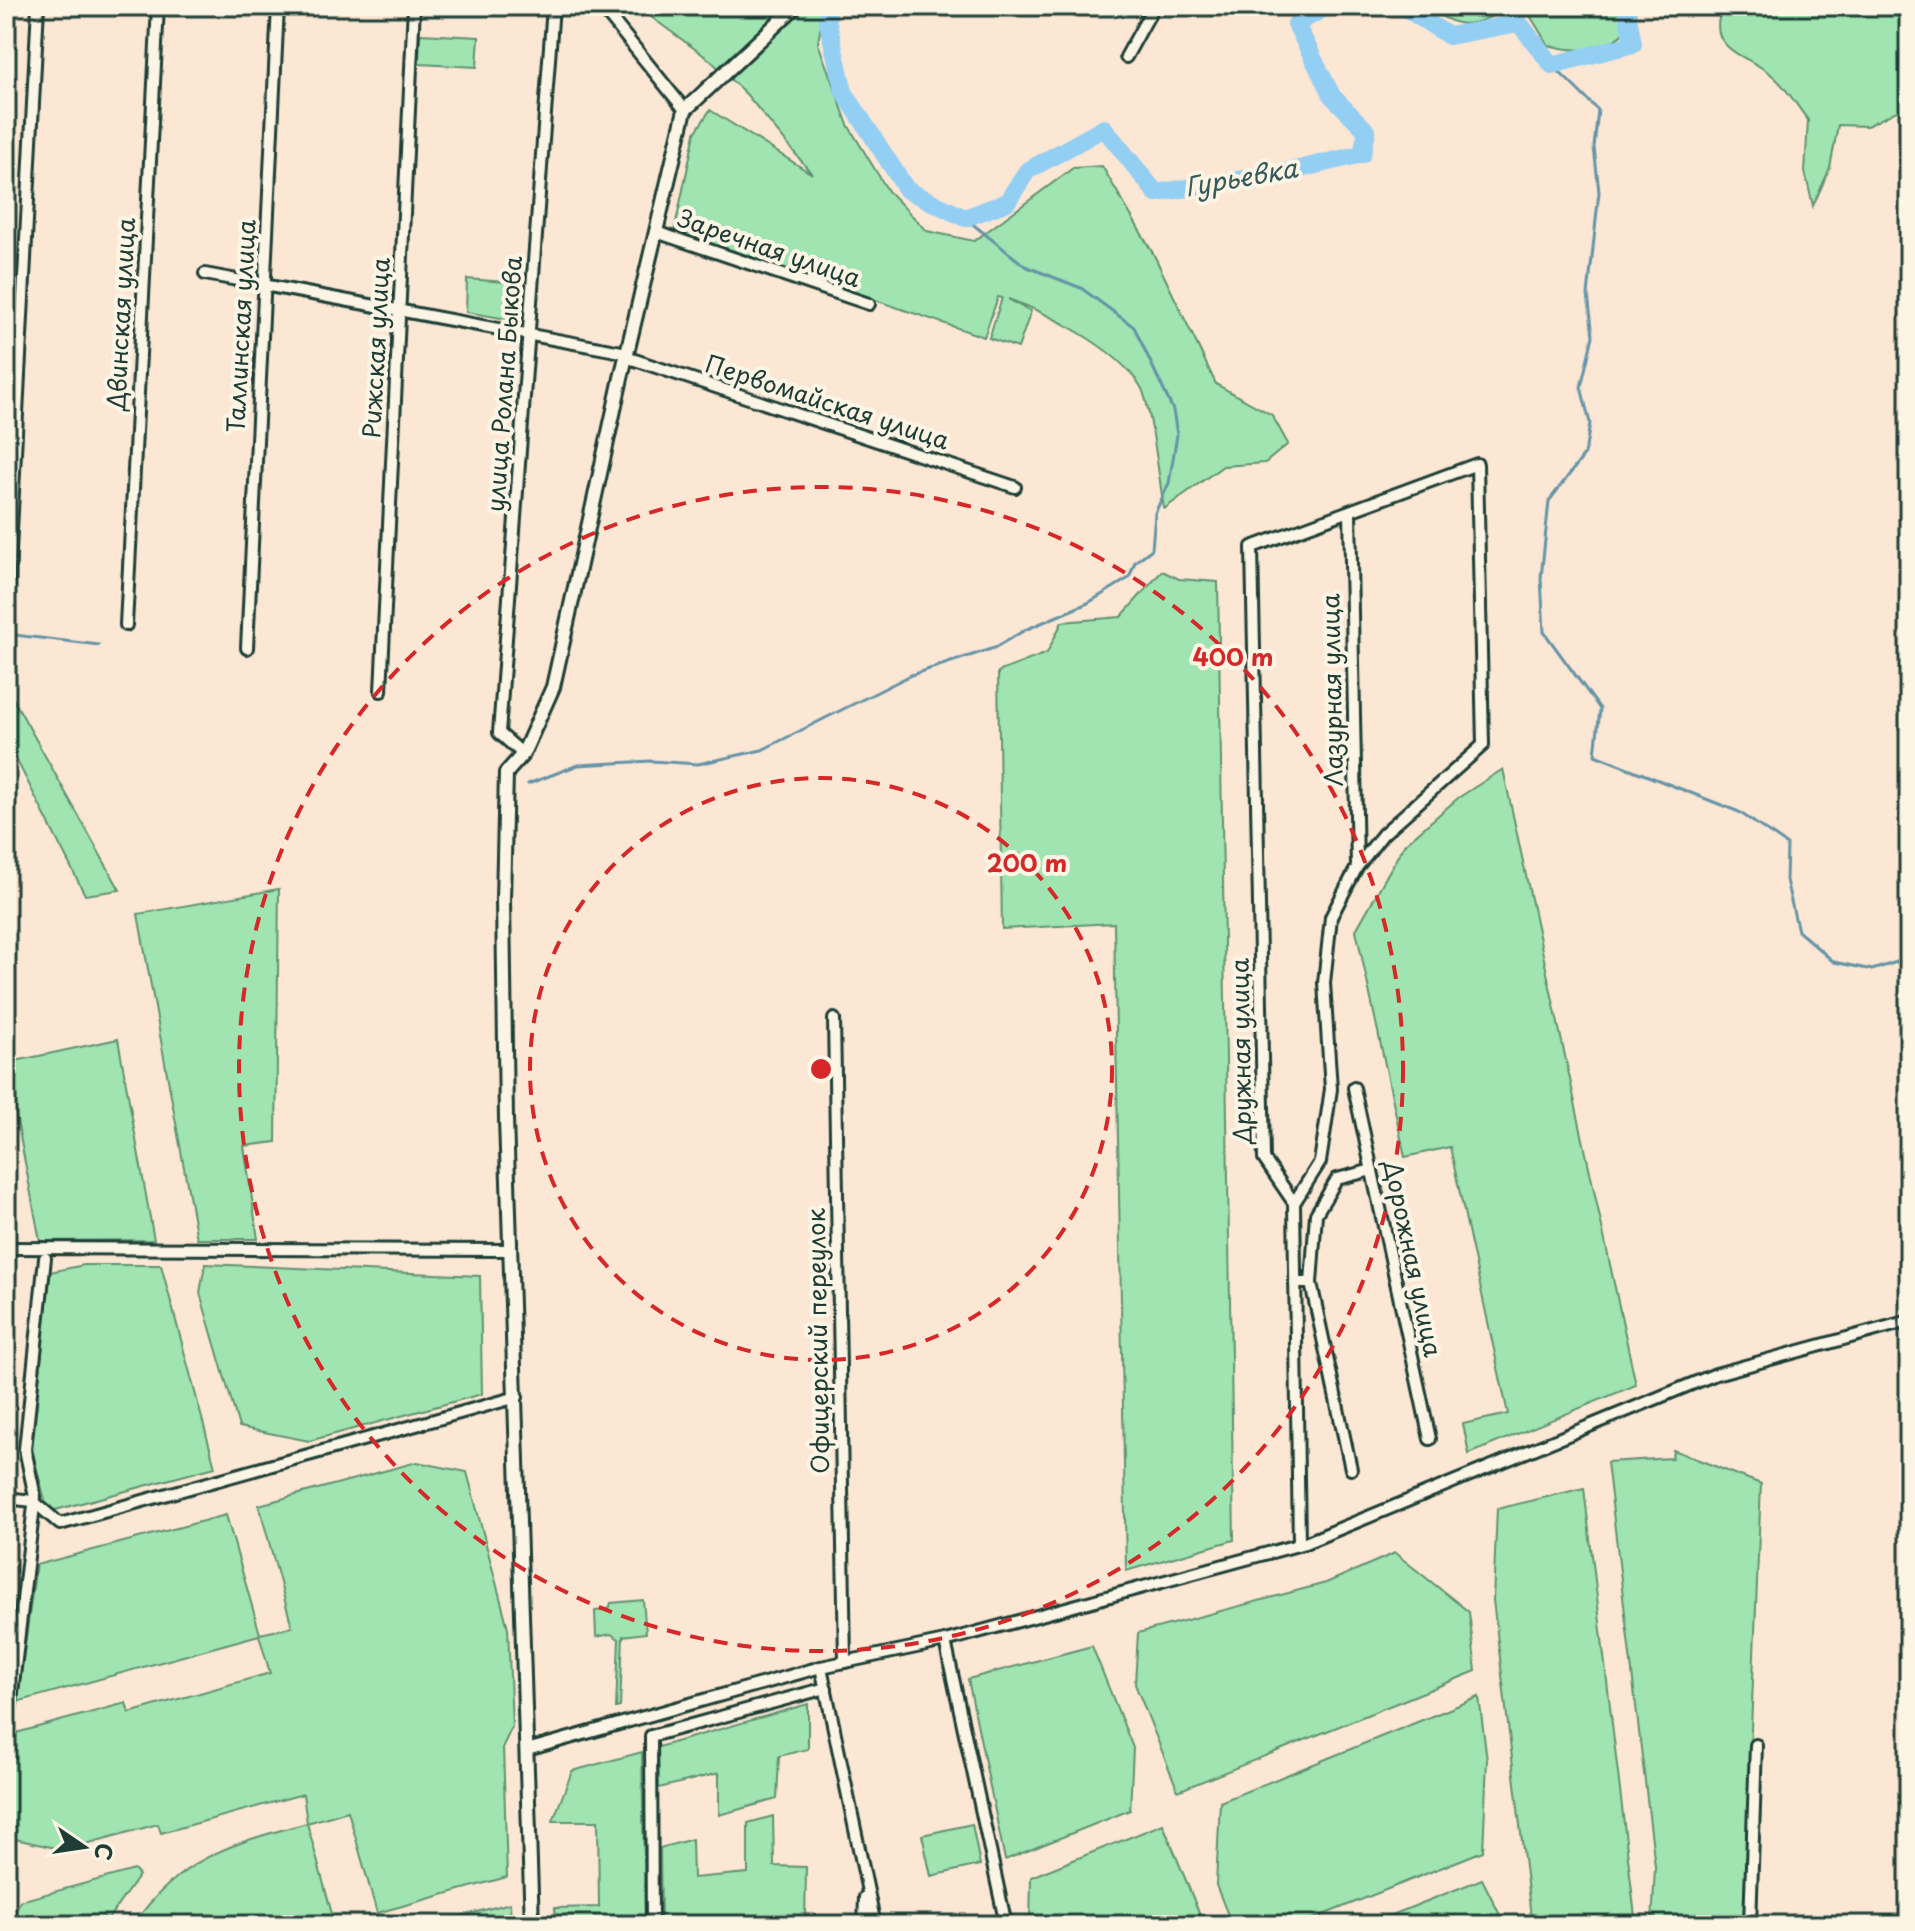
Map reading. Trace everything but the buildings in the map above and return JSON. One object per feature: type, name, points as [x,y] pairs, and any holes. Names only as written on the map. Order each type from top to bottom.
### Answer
[{"type":"street","points":[[7,608],[38,6]]},
{"type":"street","name":"Двинская улица","points":[[126,625],[158,6]]},
{"type":"street","name":"Таллинская улица","points":[[247,648],[278,6]]},
{"type":"street","name":"Рижская улица","points":[[381,691],[414,6]]},
{"type":"street","name":"улица Ролана Быкова","points":[[523,754],[499,733],[553,6]]},
{"type":"street","points":[[601,6],[685,110]]},
{"type":"street","points":[[532,1925],[503,900],[506,773],[523,754],[553,687],[626,355],[685,110],[796,6]]},
{"type":"street","points":[[1126,57],[1154,6]]},
{"type":"street","name":"Заречная улица","points":[[656,232],[869,304]]},
{"type":"street","name":"Первомайская улица","points":[[205,274],[399,308],[626,355],[1015,487]]},
{"type":"street","name":"Дружная улица","points":[[1294,1203],[1264,1159],[1252,547],[1477,464],[1483,745],[1383,834],[1357,867]]},
{"type":"street","name":"Лазурная улица","points":[[1350,512],[1357,867]]},
{"type":"street","points":[[1299,1544],[1294,1203],[1320,1162],[1331,1089],[1324,983],[1331,917],[1357,867]]},
{"type":"street","name":"Офицерский переулок","points":[[834,1019],[845,1662]]},
{"type":"street","name":"Дорожная улица","points":[[1354,1088],[1430,1439]]},
{"type":"street","points":[[1351,1469],[1311,1283],[1316,1214],[1337,1179],[1372,1170]]},
{"type":"street","points":[[6,1248],[511,1250]]},
{"type":"street","points":[[6,1744],[33,1501],[25,1449],[45,1258]]},
{"type":"street","points":[[1295,1283],[1311,1283]]},
{"type":"street","points":[[527,1750],[821,1667],[945,1641],[1299,1544],[1716,1374],[1909,1321]]},
{"type":"street","points":[[6,1498],[33,1501],[60,1524],[517,1397]]},
{"type":"street","points":[[945,1641],[1006,1925]]},
{"type":"street","points":[[821,1667],[875,1925]]},
{"type":"street","points":[[652,1925],[651,1736],[826,1688]]},
{"type":"street","points":[[1750,1925],[1756,1745]]},
{"type":"street","points":[[864,1925],[865,1879]]},
{"type":"green space","points":[[636,6],[824,6],[818,43],[848,125],[888,191],[927,231],[974,241],[1073,168],[1102,166],[1154,255],[1216,384],[1272,415],[1288,444],[1265,463],[1223,466],[1164,509],[1152,427],[1141,387],[1100,346],[1062,323],[1008,299],[1031,311],[1018,348],[989,338],[1002,298],[998,297],[984,337],[674,232],[695,133],[710,110],[812,174],[747,95],[710,60]]},
{"type":"green space","points":[[1423,6],[1620,6],[1627,29],[1601,46],[1570,49],[1548,45],[1526,9],[1509,10],[1467,24],[1449,20]]},
{"type":"green space","points":[[1723,6],[1909,6],[1909,105],[1867,126],[1838,125],[1830,168],[1813,206],[1805,172],[1808,120],[1773,76],[1723,42],[1718,21]]},
{"type":"green space","points":[[420,34],[479,37],[477,67],[419,64]]},
{"type":"green space","points":[[467,279],[520,283],[518,311],[507,319],[466,312]]},
{"type":"green space","points":[[1162,571],[1179,579],[1218,582],[1234,1540],[1126,1571],[1114,923],[1002,929],[998,672],[1047,653],[1062,622],[1121,617]]},
{"type":"green space","points":[[6,686],[120,890],[85,895],[6,739]]},
{"type":"green space","points":[[1503,769],[1636,1385],[1469,1454],[1463,1424],[1508,1414],[1450,1147],[1405,1157],[1356,930],[1404,845],[1458,798]]},
{"type":"green space","points":[[279,889],[276,1142],[244,1146],[258,1239],[197,1239],[138,914]]},
{"type":"green space","points":[[118,1039],[154,1240],[40,1241],[6,1063]]},
{"type":"green space","points":[[205,1264],[480,1276],[482,1394],[309,1441],[239,1427],[200,1293]]},
{"type":"green space","points":[[84,1265],[161,1265],[215,1467],[48,1512],[32,1450],[50,1272]]},
{"type":"green space","points":[[1673,1450],[1761,1484],[1743,1925],[1652,1925],[1655,1866],[1607,1462],[1672,1458]]},
{"type":"green space","points":[[417,1462],[467,1472],[508,1628],[512,1727],[503,1746],[507,1877],[377,1913],[348,1811],[307,1823],[303,1794],[161,1833],[158,1824],[64,1850],[6,1837],[12,1734],[126,1703],[129,1713],[270,1673],[259,1635],[17,1702],[36,1565],[226,1515],[260,1634],[292,1627],[259,1505]]},
{"type":"green space","points":[[1584,1488],[1636,1925],[1532,1925],[1493,1600],[1497,1509]]},
{"type":"green space","points":[[1395,1553],[1469,1612],[1476,1671],[1178,1791],[1135,1684],[1138,1633],[1326,1583]]},
{"type":"green space","points":[[643,1600],[646,1633],[623,1636],[620,1707],[616,1708],[619,1639],[611,1634],[596,1637],[595,1611],[609,1609],[611,1603]]},
{"type":"green space","points":[[1092,1646],[1133,1748],[1130,1810],[1005,1860],[968,1679]]},
{"type":"green space","points":[[1479,1697],[1487,1760],[1483,1851],[1298,1925],[1232,1925],[1216,1885],[1220,1802]]},
{"type":"green space","points":[[808,1704],[808,1749],[779,1756],[777,1799],[719,1815],[719,1773],[659,1788],[658,1747]]},
{"type":"green space","points":[[642,1752],[645,1925],[556,1925],[555,1908],[599,1907],[598,1821],[553,1821],[572,1771]]},
{"type":"green space","points":[[773,1816],[774,1866],[806,1867],[805,1925],[780,1925],[774,1921],[661,1922],[660,1848],[692,1839],[693,1878],[748,1873],[748,1823]]},
{"type":"green space","points":[[307,1823],[335,1925],[133,1925],[169,1884],[209,1856],[231,1846]]},
{"type":"green space","points":[[972,1824],[980,1865],[931,1876],[922,1835]]},
{"type":"green space","points":[[1163,1824],[1204,1925],[1030,1925],[1031,1877]]},
{"type":"green space","points":[[134,1870],[139,1875],[104,1925],[11,1925],[20,1901]]},
{"type":"green space","points":[[1482,1879],[1505,1925],[1367,1925]]},
{"type":"green space","points":[[510,1903],[511,1925],[429,1925]]},
{"type":"waterway","name":"Гурьевка","points":[[829,6],[827,19],[844,92],[907,190],[965,218],[1007,202],[1027,171],[1104,128],[1156,193],[1282,173],[1362,154],[1367,131],[1332,96],[1296,24],[1323,9],[1336,6]]},
{"type":"waterway","name":"Гурьевка","points":[[1402,6],[1449,36],[1519,23],[1552,65],[1633,44],[1626,6]]},
{"type":"waterway","points":[[1552,65],[1598,110],[1594,147],[1599,192],[1588,295],[1593,336],[1581,387],[1590,423],[1585,454],[1549,501],[1541,578],[1544,632],[1600,709],[1595,755],[1739,812],[1787,845],[1786,880],[1798,931],[1834,962],[1872,970],[1909,958]]},
{"type":"waterway","points":[[528,784],[578,765],[651,761],[698,764],[762,750],[911,675],[994,648],[1025,630],[1088,603],[1129,578],[1135,562],[1152,549],[1155,513],[1169,483],[1177,435],[1173,410],[1134,327],[1081,288],[1025,266],[965,218]]},
{"type":"waterway","points":[[6,634],[99,645]]}]
